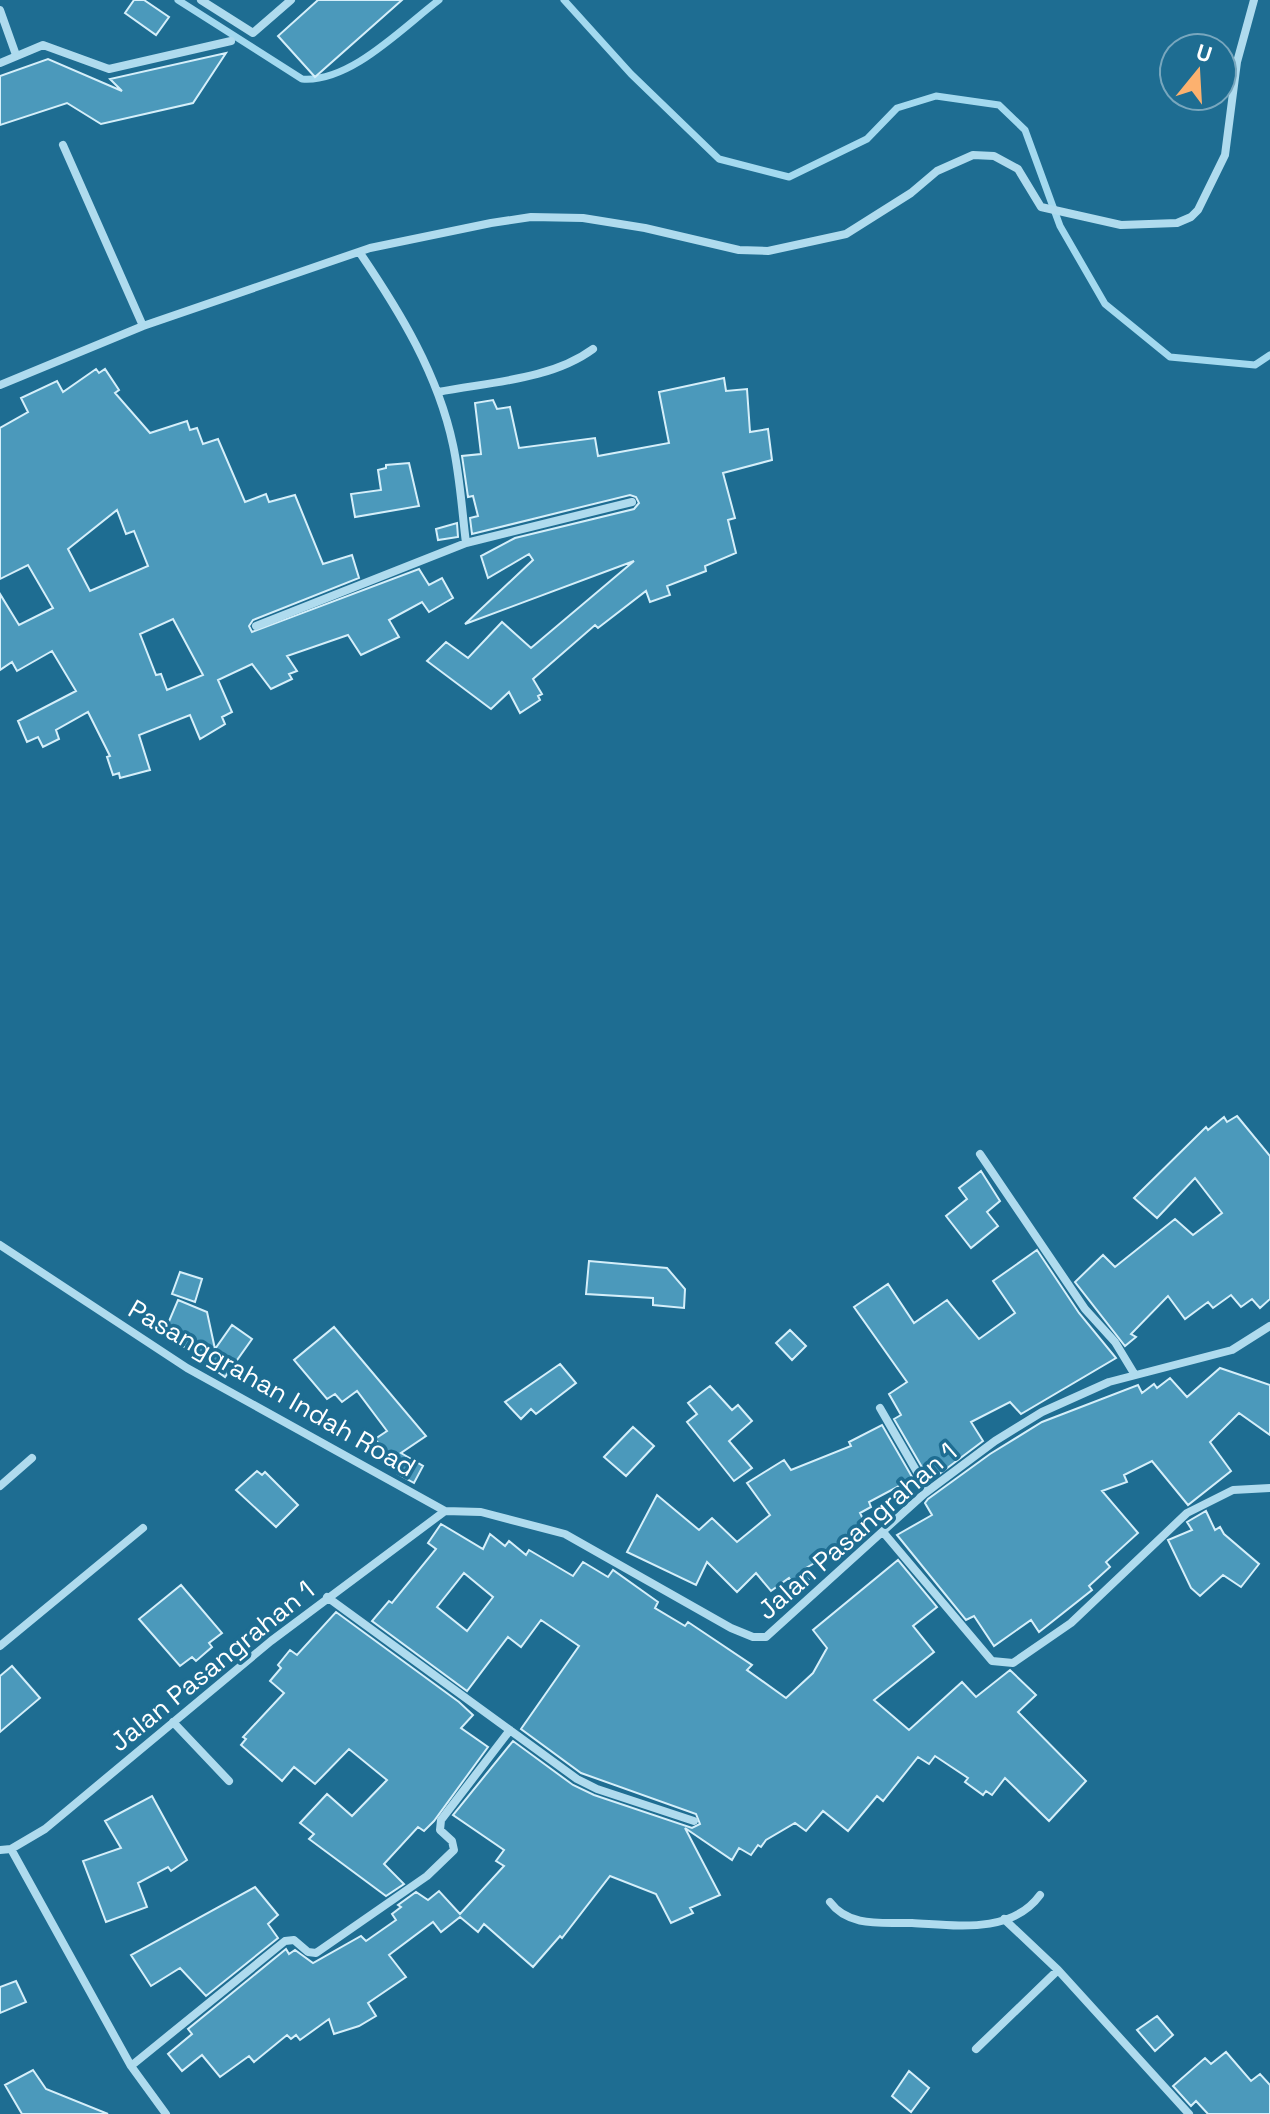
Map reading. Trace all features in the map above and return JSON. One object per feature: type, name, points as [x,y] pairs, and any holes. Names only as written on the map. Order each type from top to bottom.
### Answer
[{"type":"street","points":[[201,0],[253,33],[291,0]]},
{"type":"street","points":[[0,385],[143,326],[360,253],[491,223],[531,217],[583,218],[739,250],[789,248],[846,234],[911,193],[937,171],[973,155],[994,156],[1018,169],[1041,207],[1121,225],[1177,223],[1198,210],[1225,155],[1237,62],[1254,0]]},
{"type":"street","points":[[0,10],[16,55]]},
{"type":"street","points":[[0,63],[43,45],[109,69],[231,41]]},
{"type":"street","points":[[63,145],[143,326]]},
{"type":"street","points":[[360,253],[390,298],[438,392],[454,447],[466,543]]},
{"type":"street","points":[[438,392],[544,372],[574,363],[593,349]]},
{"type":"street","points":[[256,626],[466,543],[632,502]]},
{"type":"street","points":[[980,1154],[1085,1309],[1115,1342],[1135,1375]]},
{"type":"street","name":"Pasanggrahan Indah Road","points":[[0,1245],[187,1368],[445,1511]]},
{"type":"street","name":"Jalan Pasangrahan 1","points":[[11,1849],[45,1829],[327,1597],[445,1511],[481,1512],[565,1534],[731,1628],[759,1638],[775,1631],[928,1491],[995,1441],[1042,1412],[1109,1382],[1232,1350],[1270,1326]]},
{"type":"street","points":[[880,1408],[928,1491]]},
{"type":"street","points":[[0,1486],[32,1458]]},
{"type":"street","points":[[883,1532],[992,1661],[1005,1665],[1013,1663],[1071,1623],[1187,1513],[1233,1490],[1270,1488]]},
{"type":"street","points":[[0,1646],[143,1528]]},
{"type":"street","points":[[327,1597],[597,1789],[694,1821]]},
{"type":"street","points":[[173,1722],[229,1781]]},
{"type":"street","points":[[131,2066],[285,1941],[294,1940],[308,1952],[316,1953],[443,1862],[454,1846],[440,1830],[441,1820],[510,1730]]},
{"type":"street","points":[[0,1850],[11,1849],[131,2066],[166,2114]]},
{"type":"street","points":[[830,1902],[852,1919],[955,1928],[1004,1919],[1028,1908],[1040,1895]]},
{"type":"street","points":[[1004,1919],[1058,1970],[1189,2114]]},
{"type":"street","points":[[976,2049],[1058,1970]]},
{"type":"building","points":[[134,0],[144,0],[169,17],[156,35],[125,13]]},
{"type":"building","points":[[318,0],[402,0],[315,77],[278,36]]},
{"type":"building","points":[[226,53],[193,103],[101,124],[67,103],[0,125],[0,76],[48,59],[122,91],[110,79]]},
{"type":"building","points":[[96,369],[99,373],[105,369],[119,390],[115,393],[150,433],[187,421],[190,430],[197,428],[203,444],[218,439],[245,502],[266,494],[269,502],[295,495],[323,564],[352,555],[359,578],[253,620],[249,626],[252,632],[419,569],[429,585],[442,578],[453,598],[429,612],[422,602],[389,620],[399,637],[361,655],[348,635],[287,656],[297,671],[289,674],[292,679],[271,689],[252,664],[218,680],[232,712],[222,717],[225,724],[200,739],[190,715],[139,735],[150,770],[120,778],[119,773],[113,775],[107,757],[110,756],[88,712],[56,730],[59,739],[43,747],[38,737],[27,742],[18,721],[76,691],[52,651],[17,671],[12,662],[0,670],[0,594],[19,625],[53,608],[28,565],[0,579],[0,428],[28,412],[21,398],[57,381],[63,392]],"holes":[[[117,510],[126,534],[134,531],[148,566],[90,591],[68,549]],[[173,619],[203,675],[167,690],[161,674],[156,675],[140,634]]]},
{"type":"building","points":[[724,378],[726,391],[747,389],[750,432],[768,429],[772,460],[723,473],[735,518],[728,520],[736,553],[705,566],[706,571],[667,586],[670,595],[650,602],[646,591],[598,628],[595,625],[533,679],[542,694],[538,696],[540,700],[520,713],[509,692],[491,709],[427,661],[446,642],[468,658],[502,622],[531,648],[634,561],[465,624],[533,560],[529,554],[488,578],[481,556],[515,538],[634,509],[639,503],[636,497],[630,495],[472,534],[470,518],[478,516],[473,496],[468,497],[462,456],[481,454],[475,403],[493,400],[497,409],[510,407],[519,448],[595,438],[598,456],[669,443],[659,392]]},
{"type":"building","points":[[409,463],[419,506],[355,517],[351,494],[381,490],[378,470],[386,468],[386,465]]},
{"type":"building","points":[[457,523],[458,537],[438,540],[436,529]]},
{"type":"building","points":[[1237,1116],[1270,1156],[1270,1299],[1260,1308],[1252,1299],[1241,1307],[1231,1295],[1213,1308],[1208,1302],[1185,1319],[1168,1296],[1131,1334],[1136,1337],[1125,1346],[1075,1282],[1103,1255],[1115,1267],[1175,1219],[1193,1235],[1222,1213],[1195,1178],[1157,1218],[1134,1198],[1206,1127],[1208,1130],[1224,1117],[1227,1122]]},
{"type":"building","points":[[981,1171],[1000,1201],[987,1212],[998,1226],[971,1248],[946,1216],[967,1199],[959,1188]]},
{"type":"building","points":[[1037,1250],[1079,1313],[1116,1358],[1021,1414],[1010,1402],[971,1422],[983,1441],[930,1481],[894,1419],[901,1415],[889,1394],[907,1382],[854,1307],[888,1284],[914,1323],[947,1300],[979,1339],[1015,1313],[993,1281]]},
{"type":"building","points":[[589,1261],[667,1268],[685,1289],[684,1308],[653,1305],[653,1298],[586,1294]]},
{"type":"building","points":[[180,1272],[202,1279],[195,1302],[172,1294]]},
{"type":"building","points":[[178,1300],[207,1312],[215,1349],[232,1325],[252,1339],[225,1377],[205,1363],[208,1358],[173,1342],[175,1338],[164,1333]]},
{"type":"building","points":[[334,1327],[426,1436],[401,1453],[423,1466],[414,1483],[398,1474],[400,1470],[375,1439],[387,1431],[357,1391],[342,1402],[335,1394],[327,1399],[294,1360]]},
{"type":"building","points":[[790,1330],[806,1346],[792,1360],[776,1343]]},
{"type":"building","points":[[560,1364],[576,1383],[536,1414],[531,1409],[521,1419],[505,1402]]},
{"type":"building","points":[[1220,1368],[1270,1385],[1270,1435],[1239,1413],[1210,1442],[1231,1471],[1188,1505],[1152,1461],[1124,1475],[1127,1482],[1102,1491],[1138,1533],[1106,1562],[1110,1567],[1089,1586],[1092,1590],[1039,1632],[1031,1620],[994,1646],[974,1616],[966,1620],[897,1535],[932,1515],[925,1503],[928,1499],[990,1454],[1042,1422],[1138,1385],[1142,1393],[1154,1384],[1157,1388],[1170,1378],[1187,1397]]},
{"type":"building","points":[[710,1386],[732,1410],[738,1405],[752,1421],[729,1441],[752,1468],[734,1481],[687,1422],[697,1414],[688,1403]]},
{"type":"building","points":[[882,1425],[919,1489],[912,1479],[869,1502],[871,1507],[860,1513],[869,1531],[806,1568],[812,1577],[796,1588],[789,1578],[771,1591],[756,1573],[737,1592],[707,1562],[696,1585],[627,1552],[657,1495],[699,1530],[712,1518],[737,1542],[770,1515],[747,1483],[784,1460],[791,1470],[851,1446],[849,1442]]},
{"type":"building","points":[[633,1427],[654,1446],[626,1476],[604,1457]]},
{"type":"building","points":[[257,1471],[262,1475],[265,1472],[298,1505],[276,1527],[236,1490]]},
{"type":"building","points":[[1206,1511],[1215,1530],[1220,1527],[1259,1564],[1241,1587],[1223,1575],[1200,1596],[1191,1588],[1168,1540],[1192,1530],[1187,1522]]},
{"type":"building","points":[[441,1524],[483,1549],[490,1534],[505,1546],[509,1541],[526,1555],[529,1550],[573,1576],[583,1562],[608,1577],[613,1570],[658,1602],[655,1608],[685,1626],[688,1622],[752,1665],[747,1670],[786,1698],[813,1673],[827,1648],[813,1630],[898,1560],[937,1607],[913,1626],[934,1652],[874,1700],[909,1730],[962,1682],[976,1697],[1010,1670],[1036,1695],[1018,1712],[1086,1781],[1049,1821],[1005,1778],[992,1795],[986,1791],[983,1795],[965,1782],[968,1778],[935,1756],[929,1764],[918,1757],[883,1801],[877,1796],[848,1831],[823,1811],[806,1831],[795,1823],[766,1840],[761,1847],[758,1845],[751,1855],[739,1848],[732,1860],[685,1828],[720,1895],[690,1908],[693,1913],[671,1923],[656,1894],[610,1876],[562,1938],[560,1936],[533,1967],[484,1924],[478,1932],[460,1917],[441,1932],[433,1922],[389,1955],[406,1977],[368,2003],[376,2016],[359,2026],[334,2034],[329,2019],[300,2040],[296,2035],[291,2039],[287,2035],[254,2062],[249,2056],[220,2077],[202,2055],[182,2071],[168,2054],[192,2034],[188,2029],[286,1949],[289,1954],[295,1950],[313,1963],[361,1936],[366,1941],[396,1920],[392,1914],[401,1907],[398,1905],[416,1892],[428,1900],[439,1891],[460,1914],[504,1866],[496,1861],[504,1850],[453,1815],[513,1741],[573,1785],[594,1795],[692,1828],[700,1824],[696,1814],[581,1773],[521,1729],[579,1646],[541,1620],[521,1647],[508,1637],[467,1691],[372,1621],[389,1601],[392,1603],[436,1549],[428,1543]],"holes":[[[464,1573],[493,1597],[467,1631],[437,1607]]]},
{"type":"building","points":[[181,1585],[222,1633],[209,1643],[212,1647],[196,1661],[192,1657],[180,1666],[139,1619]]},
{"type":"building","points":[[336,1612],[459,1702],[473,1715],[461,1728],[488,1747],[434,1821],[424,1831],[418,1827],[384,1864],[404,1884],[386,1896],[309,1839],[314,1834],[300,1823],[327,1794],[352,1816],[387,1780],[349,1749],[315,1784],[294,1767],[282,1781],[241,1745],[246,1739],[243,1737],[284,1693],[270,1681],[281,1668],[278,1665],[290,1650],[297,1655]]},
{"type":"building","points":[[12,1666],[40,1698],[0,1732],[0,1676]]},
{"type":"building","points":[[152,1796],[187,1860],[171,1871],[168,1867],[138,1883],[147,1907],[106,1922],[83,1861],[121,1848],[105,1821]]},
{"type":"building","points":[[255,1887],[278,1915],[268,1924],[278,1938],[206,1996],[180,1968],[151,1986],[131,1955]]},
{"type":"building","points":[[16,1981],[26,2002],[0,2013],[0,1987]]},
{"type":"building","points":[[1157,2016],[1173,2035],[1155,2051],[1137,2030]]},
{"type":"building","points":[[1226,2052],[1251,2081],[1260,2074],[1270,2085],[1270,2114],[1208,2114],[1196,2101],[1191,2106],[1173,2086],[1205,2058],[1211,2064]]},
{"type":"building","points":[[33,2070],[46,2089],[108,2114],[22,2114],[5,2085]]},
{"type":"building","points":[[909,2071],[929,2088],[911,2112],[892,2096]]},
{"type":"waterway","points":[[178,0],[302,79],[320,78],[357,63],[439,0]]},
{"type":"waterway","points":[[564,0],[631,74],[719,159],[789,177],[867,139],[897,108],[936,96],[999,105],[1025,130],[1060,226],[1105,304],[1170,357],[1255,365],[1270,355]]}]
